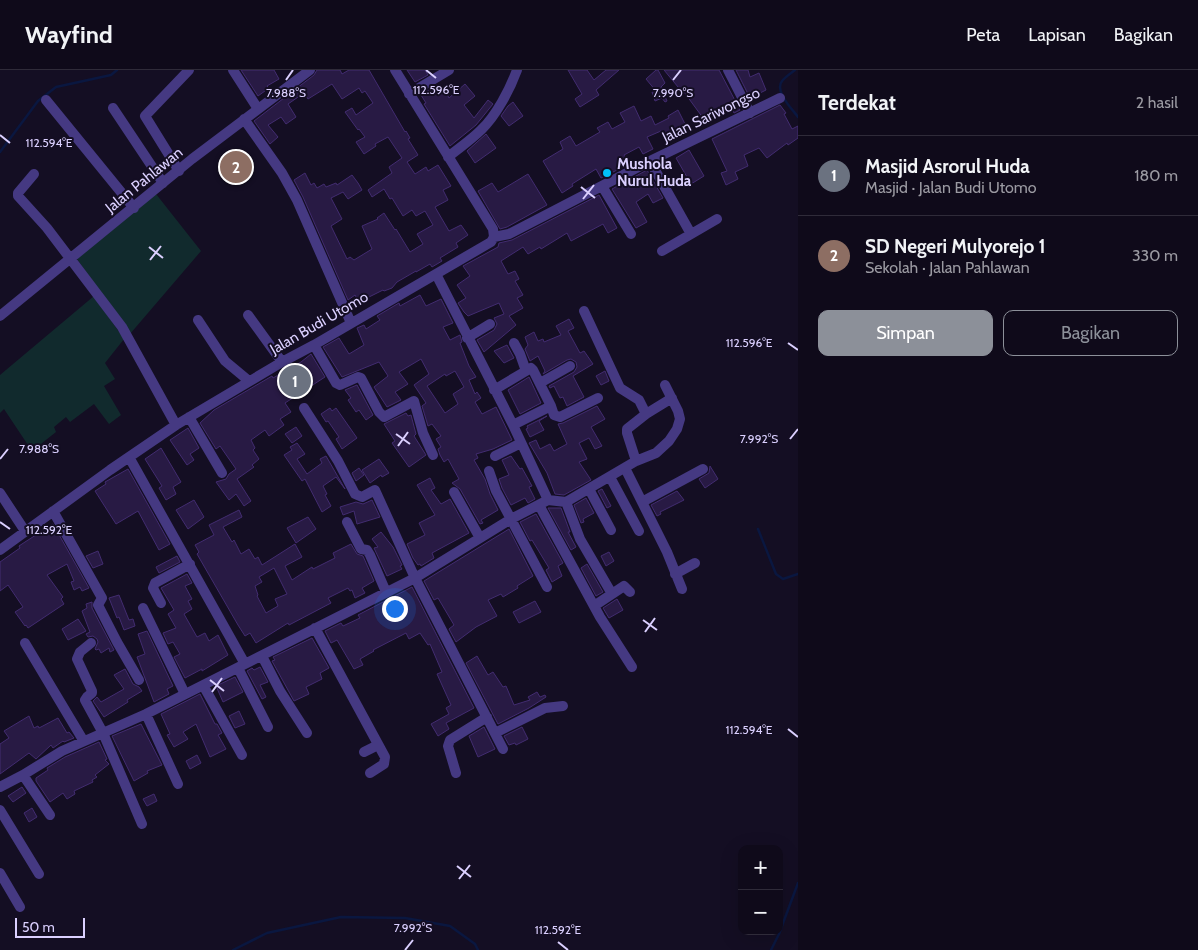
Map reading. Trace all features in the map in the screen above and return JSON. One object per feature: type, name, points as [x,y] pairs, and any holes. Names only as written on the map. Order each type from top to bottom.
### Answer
[{"type":"street","points":[[179,171],[145,116],[191,70],[197,70]]},
{"type":"street","points":[[233,70],[258,109]]},
{"type":"street","name":"Jalan Pahlawan","points":[[3,313],[163,183],[310,70]]},
{"type":"street","points":[[395,70],[493,229],[494,238]]},
{"type":"street","points":[[409,94],[449,70]]},
{"type":"street","points":[[448,158],[488,123],[506,94],[517,70]]},
{"type":"street","points":[[728,70],[750,113]]},
{"type":"street","name":"Jalan Sariwongso","points":[[494,238],[509,234],[650,161],[780,98]]},
{"type":"street","points":[[46,100],[134,208]]},
{"type":"street","points":[[113,108],[163,183]]},
{"type":"street","points":[[244,119],[282,173],[297,200],[351,322]]},
{"type":"street","points":[[650,161],[690,234]]},
{"type":"street","points":[[34,174],[18,193],[18,196],[71,258],[128,335],[176,425]]},
{"type":"street","points":[[602,186],[630,234]]},
{"type":"street","points":[[662,251],[717,219]]},
{"type":"street","name":"Jalan Budi Utomo","points":[[0,550],[176,425],[491,242],[494,238]]},
{"type":"street","points":[[436,274],[513,426],[543,503],[594,606],[632,667]]},
{"type":"street","points":[[0,301],[3,313]]},
{"type":"street","points":[[584,311],[620,388],[639,400],[646,414]]},
{"type":"street","points":[[248,315],[282,362]]},
{"type":"street","points":[[198,320],[226,361],[249,381]]},
{"type":"street","points":[[467,338],[490,324]]},
{"type":"street","points":[[514,343],[526,371]]},
{"type":"street","points":[[314,345],[336,383],[340,385],[358,377],[361,378],[379,412],[384,417],[414,401],[423,433],[433,455]]},
{"type":"street","points":[[540,383],[570,366]]},
{"type":"street","points":[[494,390],[532,369],[554,415],[560,417],[598,398]]},
{"type":"street","points":[[0,787],[83,740],[146,714],[415,578],[511,519],[543,503],[566,502],[636,461],[656,453],[677,429],[680,419],[665,385]]},
{"type":"street","points":[[636,461],[627,429],[646,414],[672,398]]},
{"type":"street","points":[[513,426],[551,406]]},
{"type":"street","points":[[304,408],[338,461],[355,494],[362,497],[375,490],[415,578],[503,749]]},
{"type":"street","points":[[189,417],[222,473]]},
{"type":"street","points":[[495,456],[521,443]]},
{"type":"street","points":[[129,457],[190,564],[241,666],[268,727]]},
{"type":"street","points":[[625,468],[664,545],[682,589]]},
{"type":"street","points":[[642,502],[703,469]]},
{"type":"street","points":[[489,471],[496,491],[547,587]]},
{"type":"street","points":[[610,477],[639,531]]},
{"type":"street","points":[[589,490],[611,530]]},
{"type":"street","points":[[0,492],[25,531]]},
{"type":"street","points":[[454,492],[480,538]]},
{"type":"street","points":[[566,502],[580,539],[612,594]]},
{"type":"street","points":[[53,511],[102,598],[98,605],[117,642],[140,680]]},
{"type":"street","points":[[347,522],[361,549],[367,550],[370,555],[386,592]]},
{"type":"street","points":[[676,574],[695,563]]},
{"type":"street","points":[[161,603],[153,588],[155,583],[190,564]]},
{"type":"street","points":[[594,606],[624,586],[630,592]]},
{"type":"street","points":[[143,608],[185,694]]},
{"type":"street","points":[[315,628],[386,761],[370,773]]},
{"type":"street","points":[[25,644],[83,740]]},
{"type":"street","points":[[91,644],[80,652],[77,659],[92,691],[85,700],[103,733],[142,824]]},
{"type":"street","points":[[262,656],[280,691],[307,733]]},
{"type":"street","points":[[203,685],[242,755]]},
{"type":"street","points":[[496,733],[545,708],[563,706]]},
{"type":"street","points":[[146,714],[178,784]]},
{"type":"street","points":[[456,773],[448,746],[450,740],[488,717]]},
{"type":"street","points":[[364,752],[378,745]]},
{"type":"street","points":[[23,775],[50,816]]},
{"type":"street","points":[[0,810],[39,874]]},
{"type":"street","points":[[0,874],[20,907]]},
{"type":"green space","points":[[156,194],[201,251],[130,334],[77,259]]},
{"type":"green space","points":[[94,296],[124,339],[105,363],[115,379],[104,386],[121,415],[109,424],[94,404],[70,422],[66,417],[54,427],[56,432],[32,451],[4,409],[0,413],[0,375]]},
{"type":"building","points":[[241,70],[274,70],[279,79],[267,86],[269,88],[258,96]]},
{"type":"building","points":[[317,70],[340,70],[342,74],[349,70],[369,70],[406,131],[410,138],[408,139],[418,155],[407,162],[415,174],[426,167],[428,171],[438,165],[451,186],[443,190],[448,200],[435,207],[449,231],[461,225],[468,235],[456,243],[458,247],[440,258],[442,261],[432,267],[430,264],[397,282],[392,288],[383,290],[359,302],[355,295],[348,300],[294,180],[305,173],[311,185],[314,183],[317,188],[324,184],[326,187],[336,183],[337,185],[352,175],[358,183],[362,190],[348,199],[343,192],[331,198],[342,219],[331,226],[347,259],[350,257],[354,260],[372,249],[362,226],[378,219],[384,213],[410,252],[423,244],[417,234],[433,225],[425,211],[416,216],[412,210],[403,216],[384,189],[372,197],[368,190],[392,173],[389,167],[402,158],[388,137],[375,144],[376,146],[364,154],[356,142],[365,137],[345,112],[352,108],[356,115],[373,103],[365,91],[362,93],[359,88],[342,99],[332,84],[308,99],[304,93],[288,104],[296,117],[286,124],[281,117],[268,125],[278,137],[270,144],[254,121],[314,75]]},
{"type":"building","points":[[407,70],[425,70],[428,75],[415,82]]},
{"type":"building","points":[[568,70],[587,70],[594,80],[606,70],[619,70],[596,90],[599,95],[580,107],[575,99],[582,94]]},
{"type":"building","points":[[658,70],[665,83],[661,87],[667,101],[665,102],[662,98],[655,101],[652,92],[656,91],[646,79]]},
{"type":"building","points":[[664,70],[719,70],[740,110],[734,113],[732,109],[722,114],[721,112],[706,122],[684,92]]},
{"type":"building","points":[[736,70],[748,70],[750,77],[759,73],[766,90],[750,98]]},
{"type":"building","points":[[465,84],[475,96],[464,105],[474,118],[488,100],[493,104],[476,125],[450,146],[424,104],[426,103],[421,95],[437,85],[441,93],[445,90],[449,98]]},
{"type":"building","points":[[513,102],[523,116],[509,126],[501,116]]},
{"type":"building","points":[[780,105],[786,113],[784,114],[792,129],[798,126],[798,138],[788,145],[787,143],[767,158],[759,148],[744,155],[748,166],[735,172],[738,179],[726,185],[721,173],[727,171],[712,139]]},
{"type":"building","points":[[634,106],[641,121],[651,116],[655,125],[669,118],[668,116],[678,110],[686,126],[673,132],[676,138],[667,142],[661,131],[647,137],[653,149],[643,154],[639,147],[624,155],[628,163],[621,168],[601,178],[596,169],[572,184],[573,186],[562,193],[543,161],[563,149],[560,142],[570,136],[576,146],[600,132],[597,128],[608,122],[612,129],[625,122],[620,113]]},
{"type":"building","points":[[486,134],[496,148],[475,163],[467,151]]},
{"type":"building","points":[[689,150],[704,176],[691,184],[676,158]]},
{"type":"building","points":[[647,170],[663,198],[653,203],[648,194],[636,202],[647,222],[636,228],[612,189]]},
{"type":"building","points":[[528,174],[547,205],[500,229],[478,191],[492,183],[498,192]]},
{"type":"building","points":[[599,195],[617,228],[608,233],[603,224],[571,241],[567,233],[541,249],[540,247],[528,254],[523,247],[501,261],[508,274],[515,271],[519,279],[515,281],[523,295],[517,298],[523,308],[509,316],[516,325],[484,352],[477,340],[494,330],[497,324],[494,318],[504,314],[499,303],[468,316],[464,312],[458,303],[466,298],[457,285],[470,276],[463,266],[498,247],[499,243],[512,240]]},
{"type":"building","points":[[420,295],[426,306],[441,299],[453,323],[443,327],[450,340],[460,335],[462,342],[460,343],[469,366],[476,377],[469,380],[475,394],[477,392],[481,398],[475,402],[482,414],[496,407],[512,440],[493,449],[476,454],[478,458],[474,460],[485,479],[498,510],[481,520],[483,523],[480,524],[460,489],[452,483],[459,479],[448,459],[444,462],[440,455],[438,449],[441,447],[436,439],[441,436],[432,424],[428,426],[422,406],[426,403],[414,385],[429,374],[421,359],[399,372],[408,384],[395,392],[401,400],[387,407],[374,387],[388,376],[379,362],[342,377],[323,347],[339,338],[349,354],[364,345],[357,328],[364,325],[366,329],[380,320],[377,316],[399,303],[400,306]],"holes":[[[455,371],[464,387],[453,394],[458,404],[445,413],[427,386],[445,374],[446,376]]]},
{"type":"building","points":[[569,319],[574,328],[568,331],[580,353],[584,351],[593,364],[573,376],[584,397],[567,406],[563,397],[560,398],[554,386],[550,388],[549,386],[574,372],[577,367],[576,362],[571,359],[567,360],[543,374],[545,371],[538,356],[530,361],[525,349],[528,345],[525,337],[534,332],[538,341],[543,339],[544,342],[561,335],[556,326]]},
{"type":"building","points":[[507,345],[514,358],[504,363],[494,351]]},
{"type":"building","points":[[311,354],[325,377],[285,403],[291,412],[280,419],[284,425],[269,436],[265,430],[251,440],[255,448],[253,450],[259,459],[252,465],[254,467],[237,479],[251,501],[244,506],[236,494],[229,500],[216,482],[226,479],[236,469],[220,446],[216,449],[200,423],[214,410],[272,376],[273,378],[301,362]]},
{"type":"building","points":[[605,371],[609,381],[601,385],[596,376]]},
{"type":"building","points":[[529,377],[541,403],[520,414],[508,390]]},
{"type":"building","points":[[357,385],[373,415],[366,420],[359,410],[356,412],[348,400],[351,398],[345,390]]},
{"type":"building","points":[[597,406],[605,419],[591,427],[602,446],[595,449],[589,438],[579,443],[587,459],[579,462],[591,480],[564,495],[555,494],[547,473],[529,443],[536,440],[540,449],[550,444],[554,451],[567,444],[558,424]]},
{"type":"building","points":[[330,408],[332,411],[336,408],[357,438],[342,449],[336,439],[339,437],[321,414]]},
{"type":"building","points":[[406,413],[408,416],[411,415],[416,434],[414,436],[426,455],[409,467],[392,443],[395,441],[384,424]]},
{"type":"building","points":[[547,416],[539,421],[544,430],[530,437],[526,429],[528,428],[527,426]]},
{"type":"building","points":[[296,427],[302,436],[292,443],[285,434]]},
{"type":"building","points":[[188,428],[199,448],[190,454],[194,460],[187,465],[170,440]]},
{"type":"building","points":[[297,443],[305,454],[297,459],[307,474],[322,463],[320,459],[326,456],[345,489],[336,477],[323,486],[331,506],[322,512],[305,479],[302,481],[284,455],[292,450],[290,447]]},
{"type":"building","points":[[161,448],[181,482],[173,487],[176,494],[166,500],[159,488],[162,486],[145,459]]},
{"type":"building","points":[[511,456],[520,469],[522,468],[532,486],[529,487],[535,499],[528,503],[525,498],[511,505],[502,488],[499,479],[509,475],[502,460]]},
{"type":"building","points":[[379,459],[389,473],[382,477],[381,475],[370,483],[362,470]]},
{"type":"building","points":[[710,466],[718,479],[705,488],[699,479],[709,473]]},
{"type":"building","points":[[359,468],[364,475],[356,481],[352,473]]},
{"type":"building","points":[[128,469],[170,544],[159,550],[138,511],[116,524],[95,491],[106,484],[105,482]]},
{"type":"building","points":[[430,478],[435,488],[431,490],[441,504],[450,499],[469,533],[432,553],[434,558],[421,566],[413,558],[407,544],[425,535],[419,523],[435,515],[417,485]]},
{"type":"building","points":[[602,489],[611,506],[607,508],[598,491]]},
{"type":"building","points":[[677,491],[684,500],[660,512],[661,514],[657,516],[651,505]]},
{"type":"building","points":[[586,498],[594,513],[583,519],[584,522],[581,523],[574,505]]},
{"type":"building","points":[[194,500],[204,517],[188,529],[176,510]]},
{"type":"building","points":[[372,500],[380,517],[357,524],[354,511],[343,515],[340,507],[356,502],[363,504]]},
{"type":"building","points":[[548,508],[561,508],[570,532],[568,532],[576,547],[571,550]]},
{"type":"building","points":[[239,510],[242,517],[223,527],[232,542],[234,540],[241,554],[249,549],[255,559],[258,557],[262,565],[295,544],[302,557],[285,566],[292,580],[312,567],[313,569],[335,558],[333,553],[351,544],[357,554],[363,556],[374,581],[362,588],[365,593],[355,598],[352,590],[350,591],[348,588],[328,598],[331,603],[289,625],[288,623],[256,643],[250,633],[245,636],[197,554],[199,552],[195,545],[214,535],[209,525]],"holes":[[[274,568],[287,594],[275,599],[278,606],[266,613],[257,596],[255,586],[262,582],[259,577]]]},
{"type":"building","points":[[536,514],[563,563],[558,566],[562,576],[552,582],[546,570],[549,568],[532,540],[530,541],[520,522]]},
{"type":"building","points":[[308,517],[316,529],[296,543],[287,528]]},
{"type":"building","points":[[53,524],[89,588],[82,591],[80,587],[74,590],[71,582],[74,581],[67,564],[47,575],[63,597],[61,599],[64,604],[28,628],[15,612],[23,607],[8,585],[0,591],[0,562],[20,548],[19,546]]},
{"type":"building","points":[[509,529],[533,576],[503,597],[501,594],[488,600],[497,616],[476,627],[456,642],[449,629],[454,625],[438,598],[434,600],[424,581]]},
{"type":"building","points":[[381,532],[393,547],[402,565],[400,566],[402,569],[387,576],[374,548],[378,547],[372,539]]},
{"type":"building","points":[[98,551],[103,564],[93,568],[86,556]]},
{"type":"building","points":[[609,552],[614,561],[606,566],[601,556]]},
{"type":"building","points":[[177,556],[180,562],[159,573],[156,567]]},
{"type":"building","points":[[587,564],[603,592],[596,596],[581,568]]},
{"type":"building","points":[[187,574],[192,583],[185,586],[192,599],[188,601],[192,609],[184,614],[197,637],[205,633],[209,641],[218,635],[228,655],[202,671],[202,669],[185,678],[174,657],[180,654],[173,642],[168,644],[163,633],[176,628],[168,614],[174,610],[161,588]]},
{"type":"building","points":[[412,587],[474,708],[446,723],[449,729],[438,736],[431,724],[449,714],[446,708],[451,705],[437,674],[442,672],[430,644],[428,645],[420,633],[409,639],[406,633],[373,650],[360,659],[363,665],[354,669],[337,640],[331,643],[325,631],[341,623],[343,626],[360,618],[358,615]]},
{"type":"building","points":[[119,595],[129,620],[133,619],[135,626],[124,630],[109,598]]},
{"type":"building","points":[[617,599],[623,610],[609,618],[603,608]]},
{"type":"building","points":[[535,601],[541,612],[519,623],[513,612]]},
{"type":"building","points":[[92,602],[92,608],[114,650],[110,652],[109,648],[101,653],[99,649],[96,650],[97,639],[93,636],[88,637],[86,634],[90,632],[82,611],[87,608],[86,604]]},
{"type":"building","points":[[78,619],[86,631],[68,640],[62,629]]},
{"type":"building","points":[[147,631],[173,686],[167,689],[169,694],[154,702],[137,657],[145,654],[138,634]]},
{"type":"building","points":[[312,638],[329,668],[320,673],[322,679],[306,687],[309,694],[294,701],[272,661],[275,660],[273,657]]},
{"type":"building","points":[[477,656],[488,675],[493,672],[503,687],[506,686],[514,705],[530,700],[528,697],[537,692],[540,697],[545,695],[546,697],[498,724],[466,663]]},
{"type":"building","points":[[260,667],[268,682],[260,685],[266,697],[262,699],[247,671]]},
{"type":"building","points":[[125,669],[133,684],[142,691],[104,717],[93,701],[97,697],[101,702],[124,689],[114,675]]},
{"type":"building","points":[[235,677],[243,692],[223,702],[216,686]]},
{"type":"building","points":[[200,694],[215,724],[217,724],[222,733],[218,735],[226,749],[210,757],[196,724],[183,732],[188,739],[174,747],[167,735],[170,734],[161,714]]},
{"type":"building","points":[[239,711],[245,724],[235,728],[229,716]]},
{"type":"building","points":[[29,716],[34,728],[38,726],[39,728],[58,718],[67,733],[69,732],[74,738],[63,741],[53,748],[51,745],[36,759],[29,753],[0,774],[0,744],[9,738],[4,731]]},
{"type":"building","points":[[141,724],[162,765],[147,771],[148,773],[134,781],[112,736]]},
{"type":"building","points":[[484,727],[495,749],[478,757],[469,736]]},
{"type":"building","points":[[522,727],[528,739],[516,745],[515,743],[509,745],[504,736]]},
{"type":"building","points":[[99,742],[107,759],[105,760],[109,764],[95,775],[97,777],[92,780],[93,782],[74,791],[75,794],[67,799],[63,793],[50,802],[36,781],[36,778],[48,770],[47,768],[65,757]]},
{"type":"building","points":[[197,755],[201,763],[190,769],[186,761]]},
{"type":"building","points":[[22,787],[26,793],[13,802],[8,796]]},
{"type":"building","points":[[154,794],[157,801],[147,806],[143,799]]},
{"type":"building","points":[[32,808],[37,817],[29,822],[24,813]]},
{"type":"waterway","points":[[0,152],[38,101],[56,87],[111,75],[117,70]]},
{"type":"waterway","points":[[795,70],[782,81],[780,90],[798,117]]},
{"type":"waterway","points":[[758,529],[776,574],[783,579],[798,574]]},
{"type":"waterway","points":[[771,950],[798,883]]},
{"type":"waterway","points":[[233,950],[267,933],[341,917],[405,918],[450,926],[475,944],[478,950]]},
{"type":"place","name":"SD Negeri Mulyorejo 1","points":[[236,167]]},
{"type":"place","name":"Mushola Nurul Huda","points":[[607,173]]},
{"type":"place","name":"Masjid Asrorul Huda","points":[[295,381]]}]
